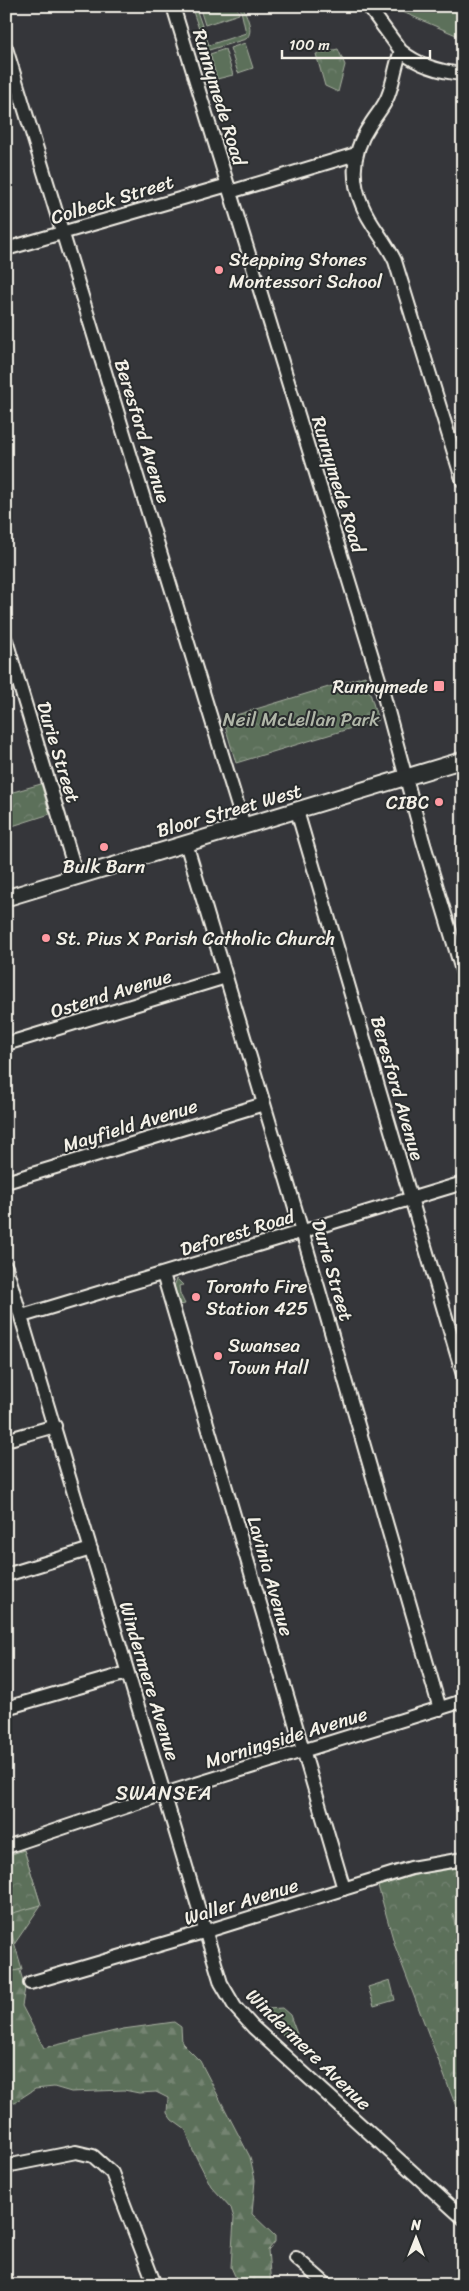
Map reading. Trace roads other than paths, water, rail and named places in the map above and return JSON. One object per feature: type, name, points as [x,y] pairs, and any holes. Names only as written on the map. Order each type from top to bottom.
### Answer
[{"type":"main road","name":"Bloor Street West","points":[[6,898],[463,760]]},
{"type":"street","name":"Runnymede Road","points":[[173,6],[376,669],[423,841],[463,974]]},
{"type":"street","points":[[368,6],[401,51],[424,65],[450,73],[463,74]]},
{"type":"street","name":"Beresford Avenue","points":[[6,48],[244,826]]},
{"type":"street","points":[[401,51],[388,96],[370,125],[356,154],[353,169],[358,195],[366,213],[385,241],[395,261],[463,482]]},
{"type":"street","name":"Colbeck Street","points":[[6,250],[356,154]]},
{"type":"street","name":"Durie Street","points":[[6,640],[77,876]]},
{"type":"street","name":"Beresford Avenue","points":[[297,811],[463,1375]]},
{"type":"street","name":"Durie Street","points":[[186,843],[303,1232],[440,1708]]},
{"type":"street","name":"Ostend Avenue","points":[[6,1044],[226,977]]},
{"type":"street","name":"Mayfield Avenue","points":[[6,1182],[264,1104]]},
{"type":"street","name":"Deforest Road","points":[[15,1310],[163,1274],[463,1183]]},
{"type":"street","name":"Windermere Avenue","points":[[6,1267],[15,1310],[55,1426],[127,1674],[221,1983],[241,2015],[463,2218]]},
{"type":"street","name":"Lavinia Avenue","points":[[163,1274],[344,1888]]},
{"type":"street","points":[[6,1440],[55,1426]]},
{"type":"street","points":[[6,1575],[91,1550]]},
{"type":"street","points":[[6,1708],[127,1674]]},
{"type":"street","name":"Morningside Avenue","points":[[6,1847],[164,1794],[463,1701]]},
{"type":"street","name":"Waller Avenue","points":[[30,1983],[205,1932],[411,1868],[463,1859]]},
{"type":"street","points":[[8,2164],[76,2152],[93,2156],[112,2173],[155,2285]]},
{"type":"street","points":[[296,2258],[327,2285]]},
{"type":"place","name":"Stepping Stones Montessori School","points":[[219,270]]},
{"type":"place","name":"Runnymede","points":[[439,686]]},
{"type":"place","name":"CIBC","points":[[439,802]]},
{"type":"place","name":"Bulk Barn","points":[[104,847]]},
{"type":"place","name":"St. Pius X Parish Catholic Church","points":[[46,938]]},
{"type":"place","name":"Toronto Fire Station 425","points":[[196,1297]]},
{"type":"place","name":"Swansea Town Hall","points":[[218,1356]]},
{"type":"district","name":"SWANSEA","points":[[164,1793]]},
{"type":"park label","name":"Neil McLellan Park","points":[[301,719]]}]
